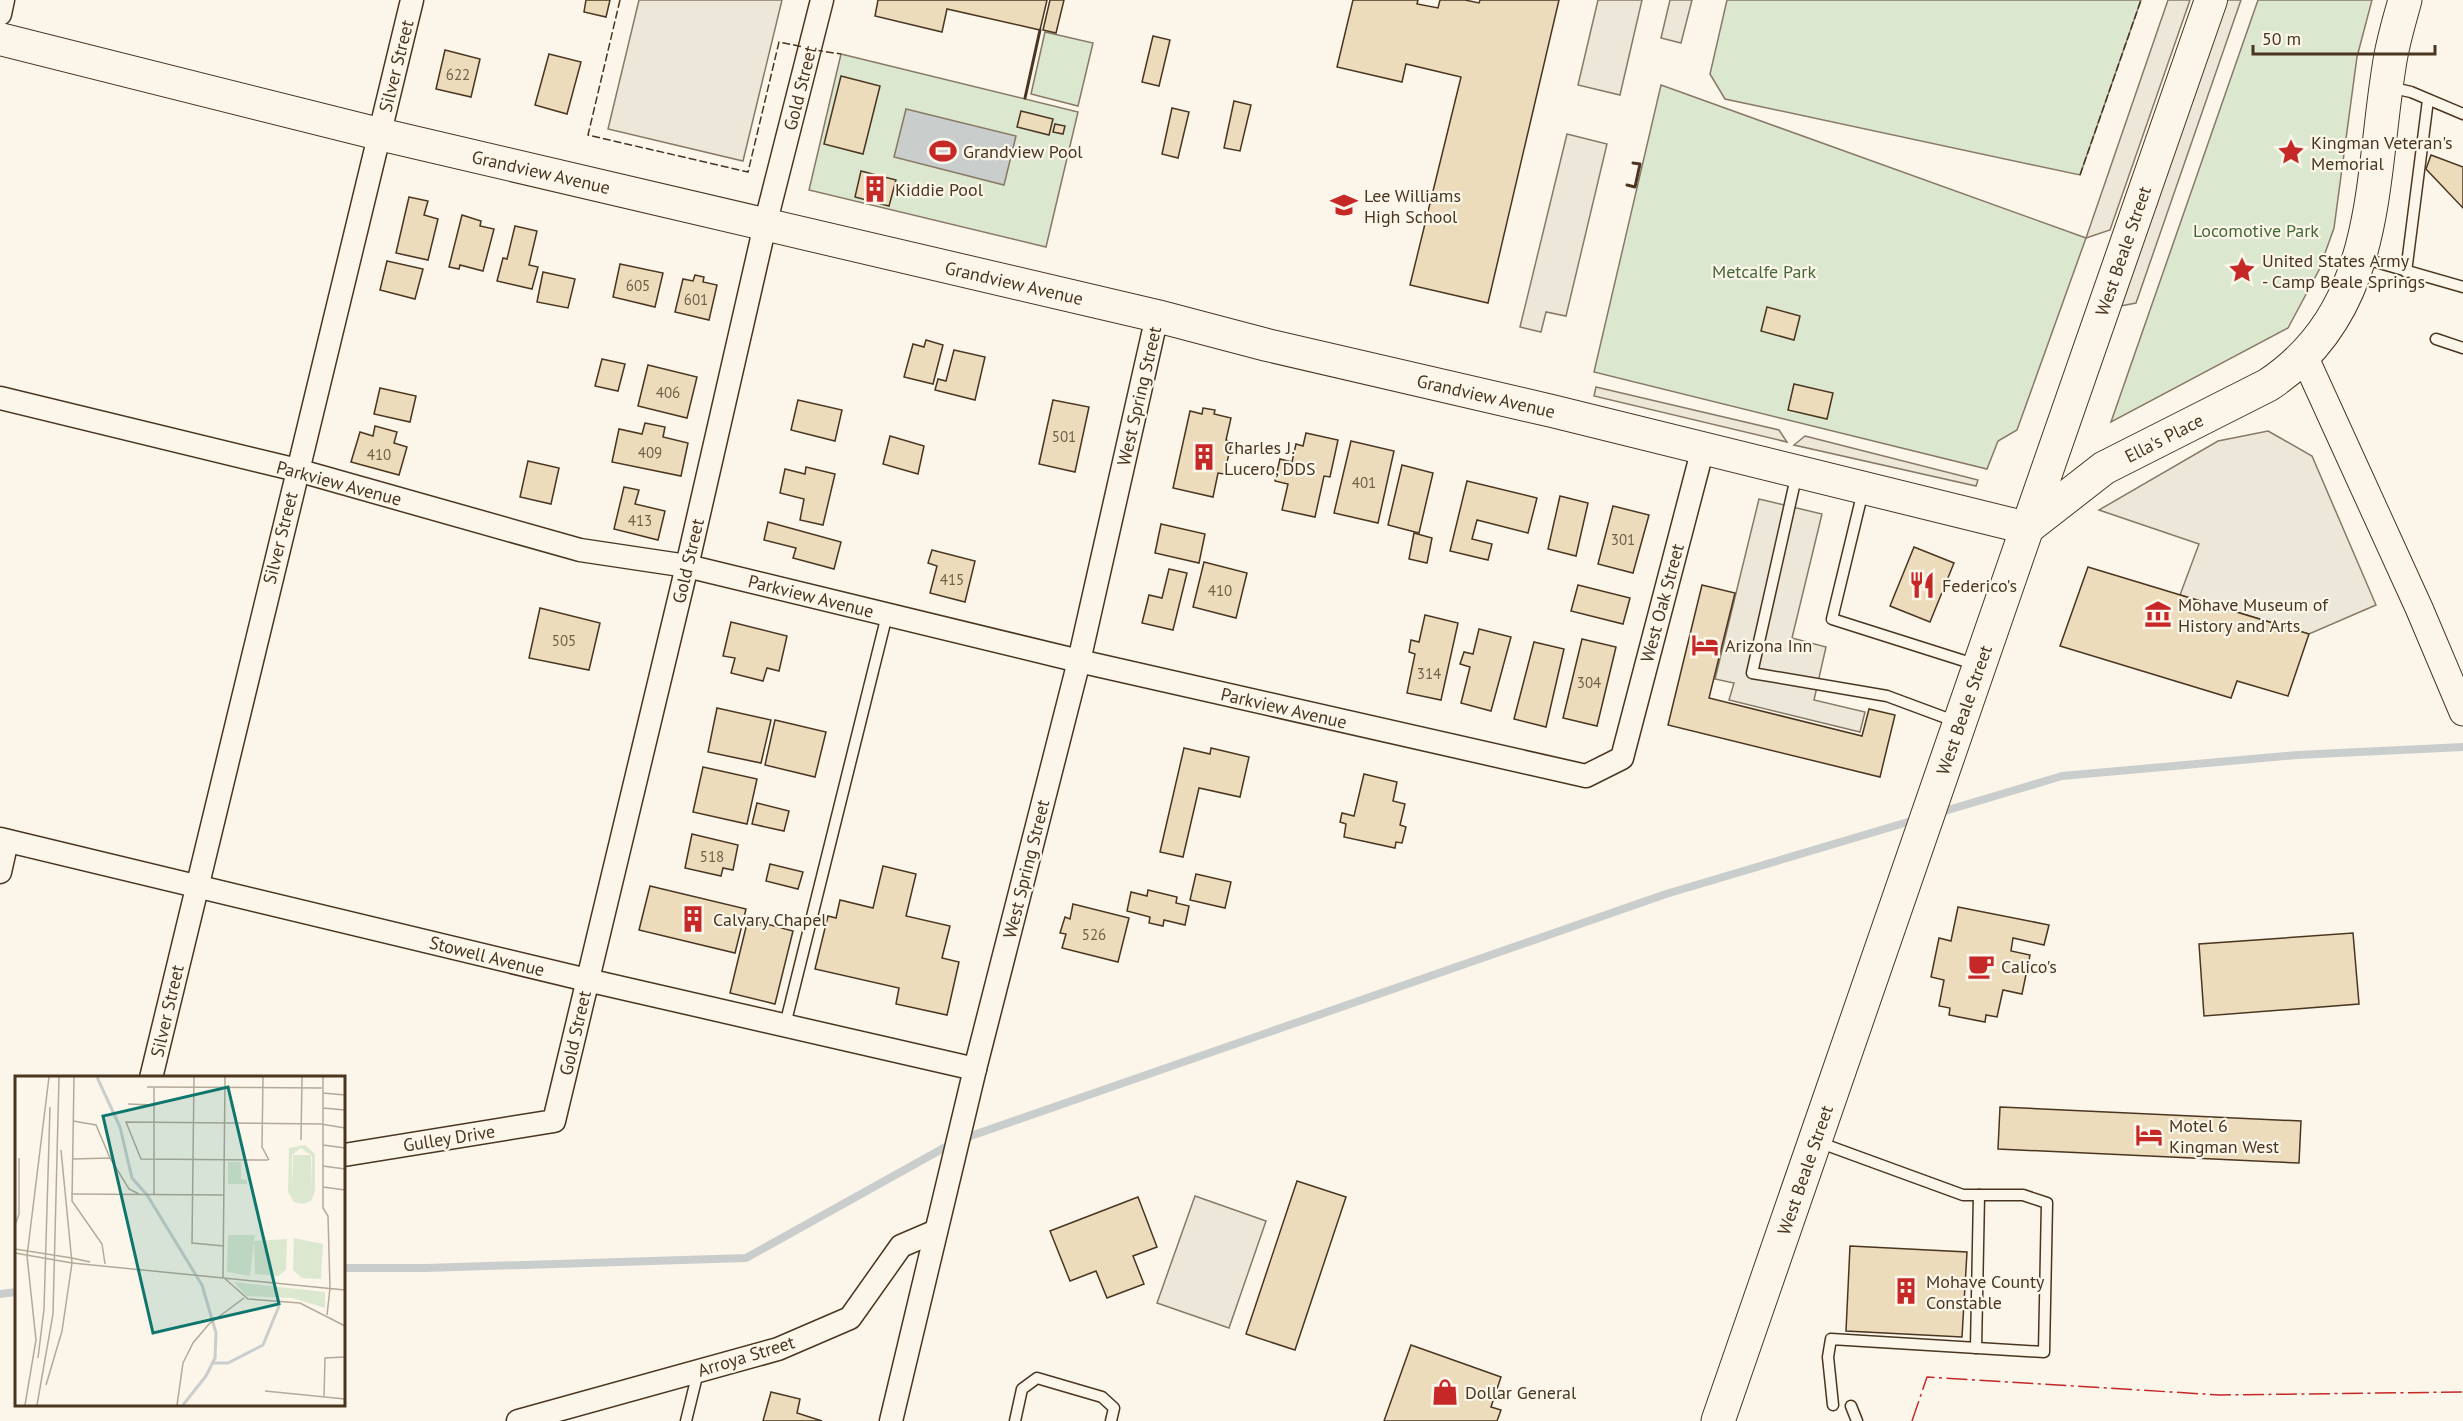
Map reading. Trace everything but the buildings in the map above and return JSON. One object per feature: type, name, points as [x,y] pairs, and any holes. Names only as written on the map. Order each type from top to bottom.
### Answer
[{"type":"main road","name":"West Beale Street","points":[[1718,1421],[2211,0]]},
{"type":"main road","name":"Ella's Place","points":[[2027,528],[2104,468],[2268,385],[2286,373],[2304,356],[2335,316],[2345,300],[2367,231],[2389,64],[2405,0]]},
{"type":"main road","name":"Grandview Avenue","points":[[0,39],[379,134],[1157,316],[1268,345],[1703,448],[2027,528]]},
{"type":"street","points":[[0,14],[3,0]]},
{"type":"street","name":"Silver Street","points":[[151,1076],[412,0]]},
{"type":"street","name":"Gold Street","points":[[554,1121],[687,566],[765,225],[822,0]]},
{"type":"street","name":"West Spring Street","points":[[891,1421],[975,1069],[1079,661],[1157,316]]},
{"type":"street","points":[[2304,356],[2459,702]]},
{"type":"street","name":"Parkview Avenue","points":[[0,398],[297,470],[580,550],[687,566],[1079,661],[1586,776],[1622,758]]},
{"type":"street","name":"West Oak Street","points":[[1622,758],[1703,448]]},
{"type":"street","points":[[0,872],[4,840]]},
{"type":"street","name":"Stowell Avenue","points":[[4,840],[587,980],[975,1069]]},
{"type":"street","name":"Gulley Drive","points":[[345,1155],[554,1121]]},
{"type":"street","name":"Arroya Street","points":[[518,1421],[778,1349],[850,1318],[901,1246],[936,1231]]},
{"type":"lane","points":[[2386,86],[2410,92],[2463,114]]},
{"type":"lane","points":[[2406,272],[2428,99]]},
{"type":"lane","points":[[2359,256],[2406,272],[2463,287]]},
{"type":"lane","points":[[2436,339],[2463,348]]},
{"type":"lane","points":[[1797,472],[1752,673],[1887,696],[1955,736]]},
{"type":"lane","points":[[1864,488],[1832,620],[1979,665]]},
{"type":"lane","points":[[785,1025],[887,615]]},
{"type":"lane","points":[[1815,1140],[1963,1195],[2023,1195],[2047,1203],[2044,1352],[1831,1339],[1828,1358],[1833,1405]]},
{"type":"lane","points":[[1976,1348],[1979,1195]]},
{"type":"lane","points":[[686,1421],[698,1371]]},
{"type":"lane","points":[[1015,1421],[1022,1389],[1037,1378],[1102,1397],[1114,1408],[1111,1421]]},
{"type":"lane","points":[[1851,1406],[1857,1421]]},
{"type":"green space","points":[[1727,0],[2141,0],[2080,175],[1725,99],[1710,74]]},
{"type":"green space","name":"Locomotive Park","points":[[2258,0],[2372,0],[2357,57],[2334,228],[2319,270],[2288,328],[2111,422]]},
{"type":"green space","points":[[1045,32],[1093,43],[1078,106],[1031,94]]},
{"type":"green space","name":"Grandview Pool","points":[[841,54],[1078,112],[1046,247],[809,190]]},
{"type":"green space","name":"Metcalfe Park","points":[[1661,85],[2086,238],[2017,430],[1998,441],[1987,469],[1594,372]]},
{"type":"shaded area","points":[[639,0],[782,0],[743,161],[608,129]]},
{"type":"shaded area","points":[[1598,0],[1642,0],[1620,95],[1578,85]]},
{"type":"shaded area","points":[[1670,0],[1692,0],[1681,43],[1661,38]]},
{"type":"shaded area","points":[[2168,0],[2190,0],[2110,230],[2086,238]]},
{"type":"shaded area","points":[[2217,0],[2241,0],[2136,303],[2110,308]]},
{"type":"shaded area","points":[[906,109],[1016,136],[1004,185],[894,157]]},
{"type":"shaded area","points":[[1567,134],[1607,144],[1566,316],[1546,312],[1541,332],[1520,327]]},
{"type":"shaded area","points":[[1596,387],[1779,430],[1787,442],[1594,396]]},
{"type":"shaded area","points":[[2268,431],[2312,456],[2376,605],[2309,634],[2180,595],[2199,544],[2099,510],[2218,441]]},
{"type":"shaded area","points":[[1805,436],[1978,480],[1976,486],[1794,445]]},
{"type":"shaded area","points":[[1759,499],[1822,514],[1792,638],[1826,647],[1814,700],[1865,712],[1860,732],[1729,700],[1734,683],[1715,679]]},
{"type":"shaded area","points":[[1195,1196],[1266,1221],[1229,1328],[1157,1303]]},
{"type":"waterway","points":[[1938,813],[2062,776],[2297,755],[2463,747]]},
{"type":"waterway","points":[[962,1139],[1666,894],[1918,819]]},
{"type":"waterway","points":[[345,1268],[424,1268],[746,1258],[951,1144]]},
{"type":"waterway","points":[[0,1294],[15,1292]]},
{"type":"fence","points":[[620,0],[588,135],[748,172],[779,42],[804,47]]},
{"type":"fence","points":[[2080,175],[2141,0]]},
{"type":"fence","points":[[815,50],[841,54]]},
{"type":"wall","points":[[1025,98],[1040,30]]},
{"type":"wall","points":[[1627,185],[1635,187],[1640,164],[1633,163]]},
{"type":"power","points":[[1912,1421],[1927,1377],[2220,1395],[2463,1392]]},
{"type":"place","name":"Grandview Pool","points":[[943,151]]},
{"type":"place","name":"Kingman Veteran's Memorial","points":[[2291,152]]},
{"type":"place","name":"Kiddie Pool","points":[[875,189]]},
{"type":"place","name":"Lee Williams High School","points":[[1344,205]]},
{"type":"place","name":"United States Army - Camp Beale Springs","points":[[2242,270]]},
{"type":"place","name":"Charles J. Lucero, DDS","points":[[1204,457]]},
{"type":"place","name":"Federico's","points":[[1922,585]]},
{"type":"place","name":"Mohave Museum of History and Arts","points":[[2158,614]]},
{"type":"place","name":"Arizona Inn","points":[[1705,645]]},
{"type":"place","name":"Calvary Chapel","points":[[693,919]]},
{"type":"place","name":"Calico's","points":[[1981,966]]},
{"type":"place","name":"Motel 6 Kingman West","points":[[2149,1135]]},
{"type":"place","name":"Mohave County Constable","points":[[1906,1291]]},
{"type":"place","name":"Dollar General","points":[[1445,1392]]}]
